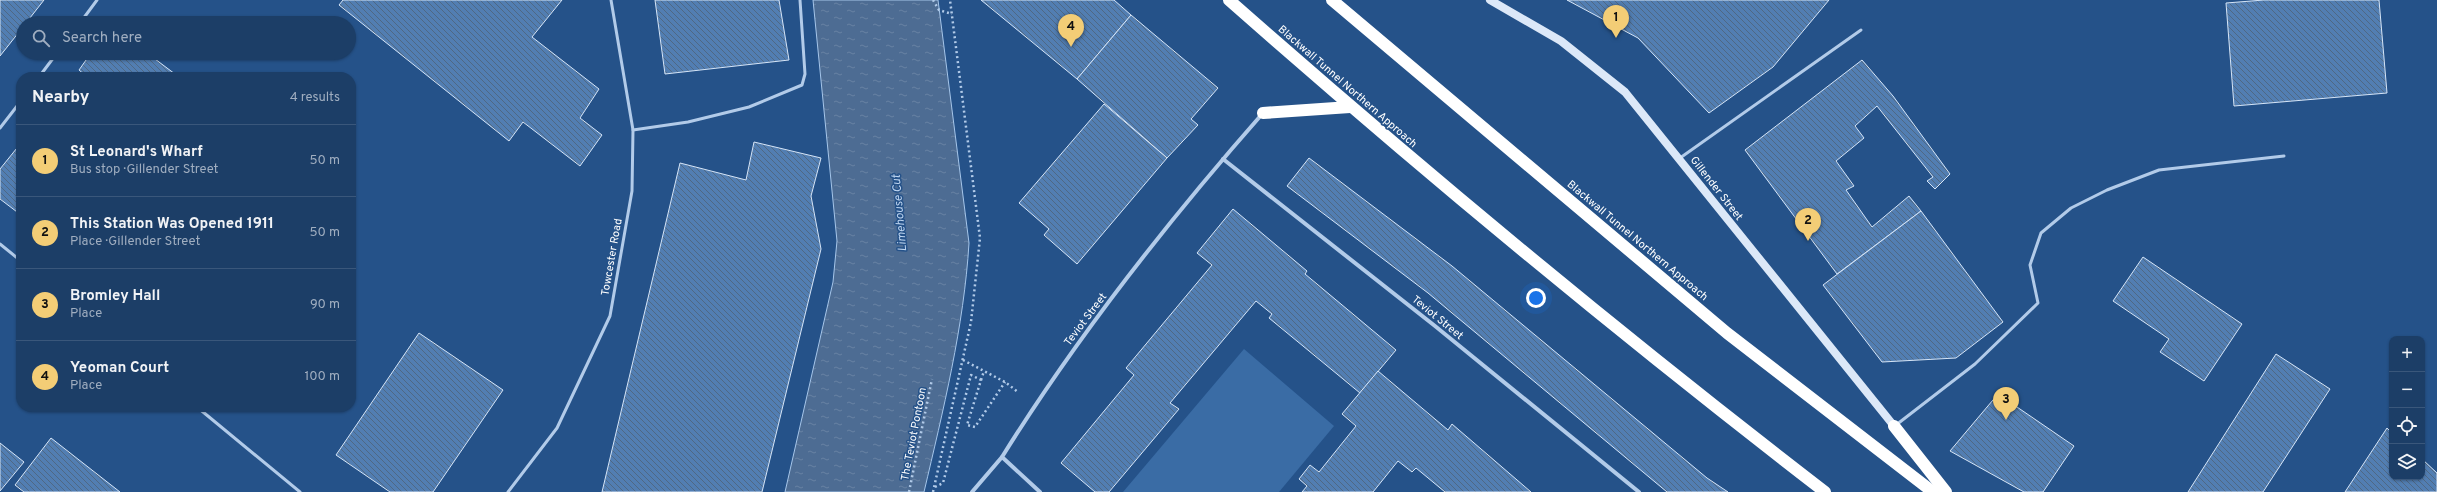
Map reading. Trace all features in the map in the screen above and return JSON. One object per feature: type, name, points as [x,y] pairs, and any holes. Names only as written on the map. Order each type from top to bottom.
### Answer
[{"type":"highway","name":"Blackwall Tunnel Northern Approach","points":[[1229,0],[1350,106],[1689,388],[1825,492]]},
{"type":"highway","name":"Blackwall Tunnel Northern Approach","points":[[1332,0],[1727,333],[1933,492]]},
{"type":"highway","points":[[1263,113],[1350,106]]},
{"type":"highway","points":[[1894,426],[1946,492]]},
{"type":"street","name":"Gillender Street","points":[[1490,0],[1561,41],[1625,92],[1680,158],[1894,426]]},
{"type":"street","name":"Teviot Street","points":[[972,492],[1002,457],[1035,404],[1093,321],[1223,158],[1263,113]]},
{"type":"street","name":"Teviot Street","points":[[1223,158],[1435,326],[1639,492]]},
{"type":"street","points":[[1002,457],[1040,492]]},
{"type":"lane","points":[[85,16],[97,0]]},
{"type":"lane","name":"Towcester Road","points":[[508,492],[557,428],[610,316],[632,191],[633,130],[611,0]]},
{"type":"lane","points":[[633,130],[688,122],[749,107],[802,85],[805,74],[800,0]]},
{"type":"lane","points":[[1680,158],[1861,30]]},
{"type":"lane","points":[[43,72],[52,60]]},
{"type":"lane","points":[[0,128],[16,107]]},
{"type":"lane","points":[[1894,426],[1976,364],[2038,303],[2030,265],[2041,233],[2071,208],[2107,190],[2159,170],[2284,156]]},
{"type":"lane","points":[[0,244],[16,257]]},
{"type":"lane","points":[[203,412],[300,492]]},
{"type":"path","points":[[934,0],[939,10],[952,14]]},
{"type":"path","points":[[932,492],[935,487],[971,322],[980,238],[950,0]]},
{"type":"path","points":[[963,360],[984,371],[1005,382],[976,427],[967,425],[984,371]]},
{"type":"path","points":[[935,487],[943,483],[971,375],[981,380]]},
{"type":"path","name":"The Teviot Pontoon","points":[[909,492],[932,379]]},
{"type":"shaded area","points":[[1244,349],[1334,426],[1279,492],[1123,492]]},
{"type":"water","name":"Limehouse Cut","points":[[813,0],[938,0],[969,243],[963,306],[958,337],[924,492],[785,492],[833,282],[837,241]]},
{"type":"building","points":[[0,0],[44,0],[31,16],[16,16],[16,36],[0,56]]},
{"type":"building","points":[[343,0],[562,0],[532,37],[599,89],[580,118],[602,135],[580,166],[523,122],[509,141],[356,19],[356,16],[353,16],[339,5]]},
{"type":"building","points":[[655,0],[779,0],[789,60],[665,74]]},
{"type":"building","points":[[981,0],[1114,0],[1131,15],[1077,79]]},
{"type":"building","points":[[1567,0],[1829,0],[1773,67],[1709,113],[1638,38]]},
{"type":"building","points":[[2264,0],[2379,0],[2387,93],[2234,106],[2226,3]]},
{"type":"building","points":[[1131,15],[1218,88],[1191,119],[1198,125],[1167,158],[1077,79]]},
{"type":"building","points":[[86,60],[156,60],[172,72],[81,72],[79,70]]},
{"type":"building","points":[[1862,60],[1893,96],[1950,174],[1935,189],[1927,181],[1933,177],[1877,106],[1855,126],[1864,138],[1836,161],[1854,186],[1846,190],[1872,227],[1909,196],[1921,211],[1837,274],[1745,150]]},
{"type":"building","points":[[1104,104],[1167,158],[1077,264],[1044,235],[1049,229],[1019,203]]},
{"type":"building","points":[[754,142],[821,158],[811,196],[821,249],[762,492],[602,492],[680,163],[746,180]]},
{"type":"building","points":[[16,149],[16,211],[0,199],[0,169]]},
{"type":"building","points":[[1309,158],[1452,266],[1707,478],[1728,492],[1667,492],[1428,293],[1287,186]]},
{"type":"building","points":[[1233,209],[1307,271],[1305,274],[1396,350],[1360,393],[1269,318],[1272,314],[1256,301],[1170,403],[1179,409],[1109,492],[1095,492],[1061,463],[1134,375],[1126,368],[1212,265],[1197,253]]},
{"type":"building","points":[[1921,211],[2003,322],[1956,358],[1882,362],[1823,285]]},
{"type":"building","points":[[2143,257],[2242,324],[2204,381],[2160,352],[2169,339],[2113,301]]},
{"type":"building","points":[[419,333],[503,390],[433,492],[390,492],[336,455]]},
{"type":"building","points":[[2276,354],[2330,389],[2263,492],[2188,492]]},
{"type":"building","points":[[1378,371],[1448,430],[1452,424],[1531,492],[1445,492],[1416,468],[1412,472],[1398,461],[1373,492],[1302,492],[1307,486],[1299,479],[1310,465],[1319,472],[1356,426],[1342,414]]},
{"type":"building","points":[[1998,394],[2074,446],[2043,492],[2024,492],[1950,451]]},
{"type":"building","points":[[2387,428],[2389,430],[2389,480],[2425,480],[2425,462],[2437,473],[2437,492],[2345,492]]},
{"type":"building","points":[[51,438],[120,492],[24,492],[15,485]]},
{"type":"building","points":[[0,443],[24,462],[0,491]]},
{"type":"place","name":"St Leonard's Wharf","points":[[1616,38]]},
{"type":"place","name":"Yeoman Court","points":[[1071,47]]},
{"type":"place","name":"This Station Was Opened 1911","points":[[1808,241]]},
{"type":"place","name":"Bromley Hall","points":[[2006,420]]}]
